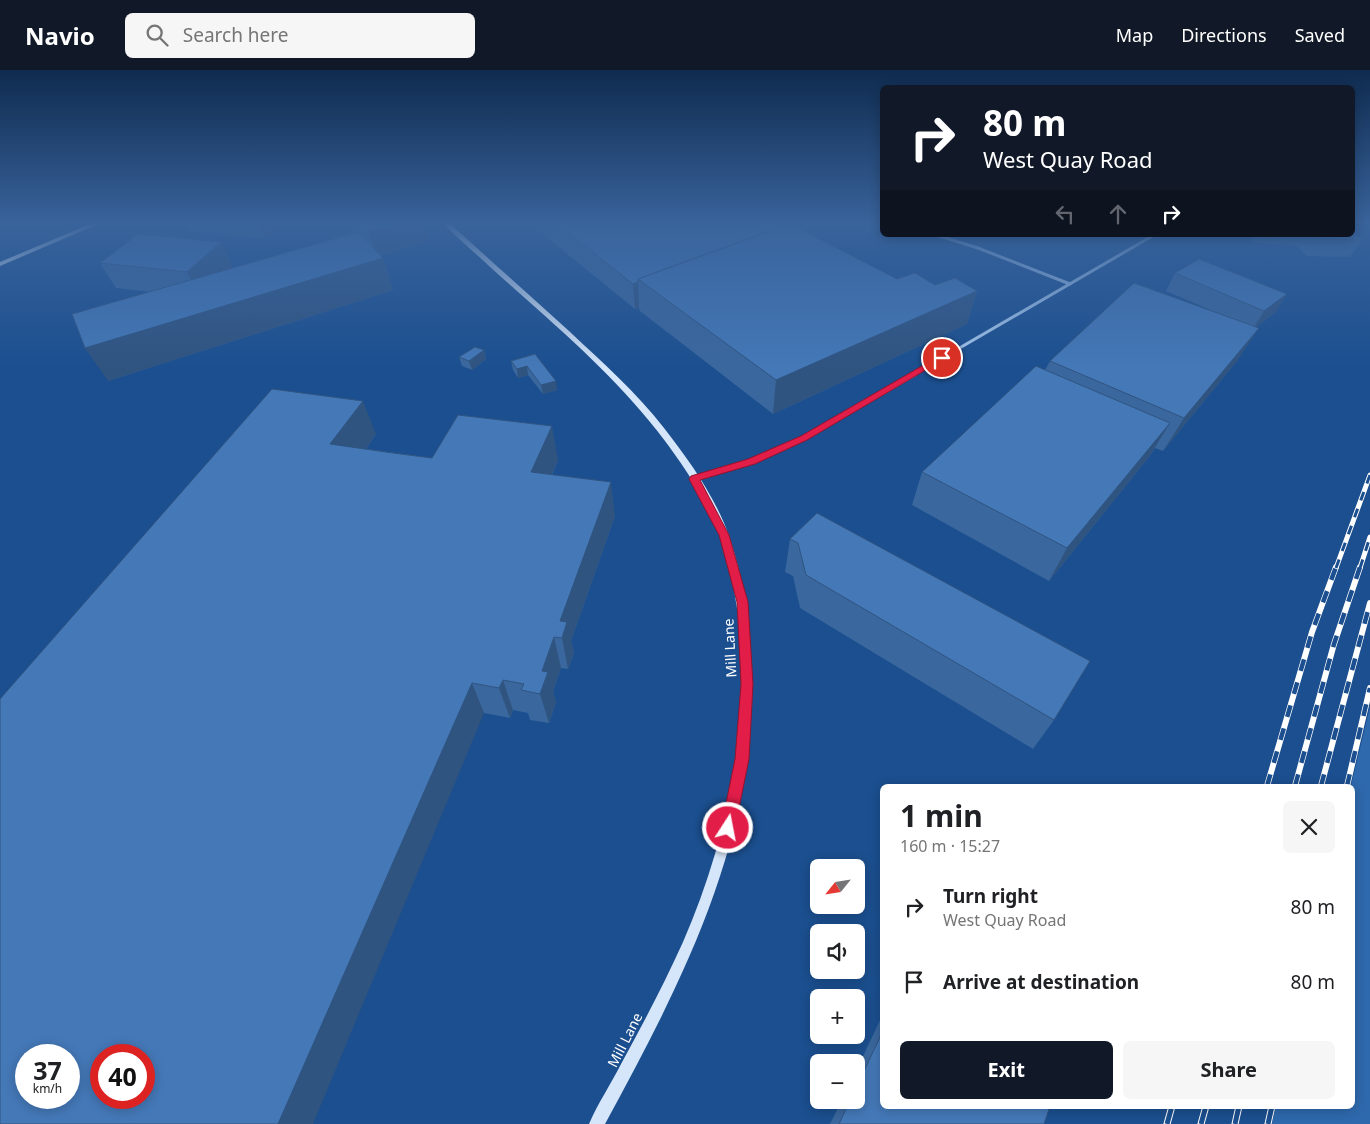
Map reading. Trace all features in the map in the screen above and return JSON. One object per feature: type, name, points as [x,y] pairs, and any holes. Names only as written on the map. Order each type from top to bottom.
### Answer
[{"type":"street","name":"Mill Lane","points":[[500,271],[551,317],[629,393],[668,440],[694,479],[724,535],[742,602],[747,684],[742,759],[728,828],[698,921],[646,1034],[598,1124]]},
{"type":"street","points":[[1037,271],[1070,284]]},
{"type":"street","points":[[694,479],[752,461],[804,438],[1092,271]]},
{"type":"shaded area","points":[[1370,707],[1370,1124],[1272,1124],[1275,1109],[1355,1109],[1355,784],[1351,784]]},
{"type":"building","points":[[221,271],[339,271],[85,348],[72,314]]},
{"type":"building","points":[[617,271],[659,271],[638,279],[638,282],[633,284]]},
{"type":"building","points":[[660,271],[882,271],[897,279],[915,273],[935,285],[955,278],[977,291],[776,380],[638,279]]},
{"type":"building","points":[[1178,271],[1230,271],[1287,294],[1264,311],[1175,273]]},
{"type":"building","points":[[1134,283],[1259,328],[1184,418],[1050,361]]},
{"type":"building","points":[[475,347],[484,350],[469,361],[459,357]]},
{"type":"building","points":[[535,354],[556,381],[541,385],[527,366],[517,369],[511,361]]},
{"type":"building","points":[[1036,366],[1170,423],[1067,548],[922,472]]},
{"type":"building","points":[[272,389],[363,401],[330,444],[393,453],[432,458],[458,415],[552,426],[531,472],[611,482],[560,621],[567,622],[562,638],[554,637],[542,671],[548,672],[540,694],[521,690],[524,684],[503,680],[499,688],[472,683],[278,1124],[0,1124],[0,699]]},
{"type":"building","points":[[817,513],[1090,661],[1054,720],[806,575],[798,543],[790,539]]},
{"type":"building","points":[[880,1037],[880,1109],[1049,1109],[1044,1124],[839,1124],[846,1109],[865,1109],[865,1069]]},
{"type":"railway","points":[[1336,568],[1370,475]]},
{"type":"railway","points":[[1360,568],[1370,537]]},
{"type":"railway","points":[[1268,784],[1312,632],[1336,567]]},
{"type":"railway","points":[[1296,784],[1334,644],[1360,567]]},
{"type":"railway","points":[[1322,784],[1370,603]]},
{"type":"railway","points":[[1347,784],[1370,688]]},
{"type":"railway","points":[[1167,1124],[1171,1109]]},
{"type":"railway","points":[[1201,1124],[1205,1109]]},
{"type":"railway","points":[[1235,1124],[1238,1109]]},
{"type":"railway","points":[[1268,1124],[1271,1109]]},
{"type":"route","points":[[728,828],[742,759],[747,684],[742,602],[724,535],[694,479],[732,468],[778,451],[804,438],[942,358]]}]
